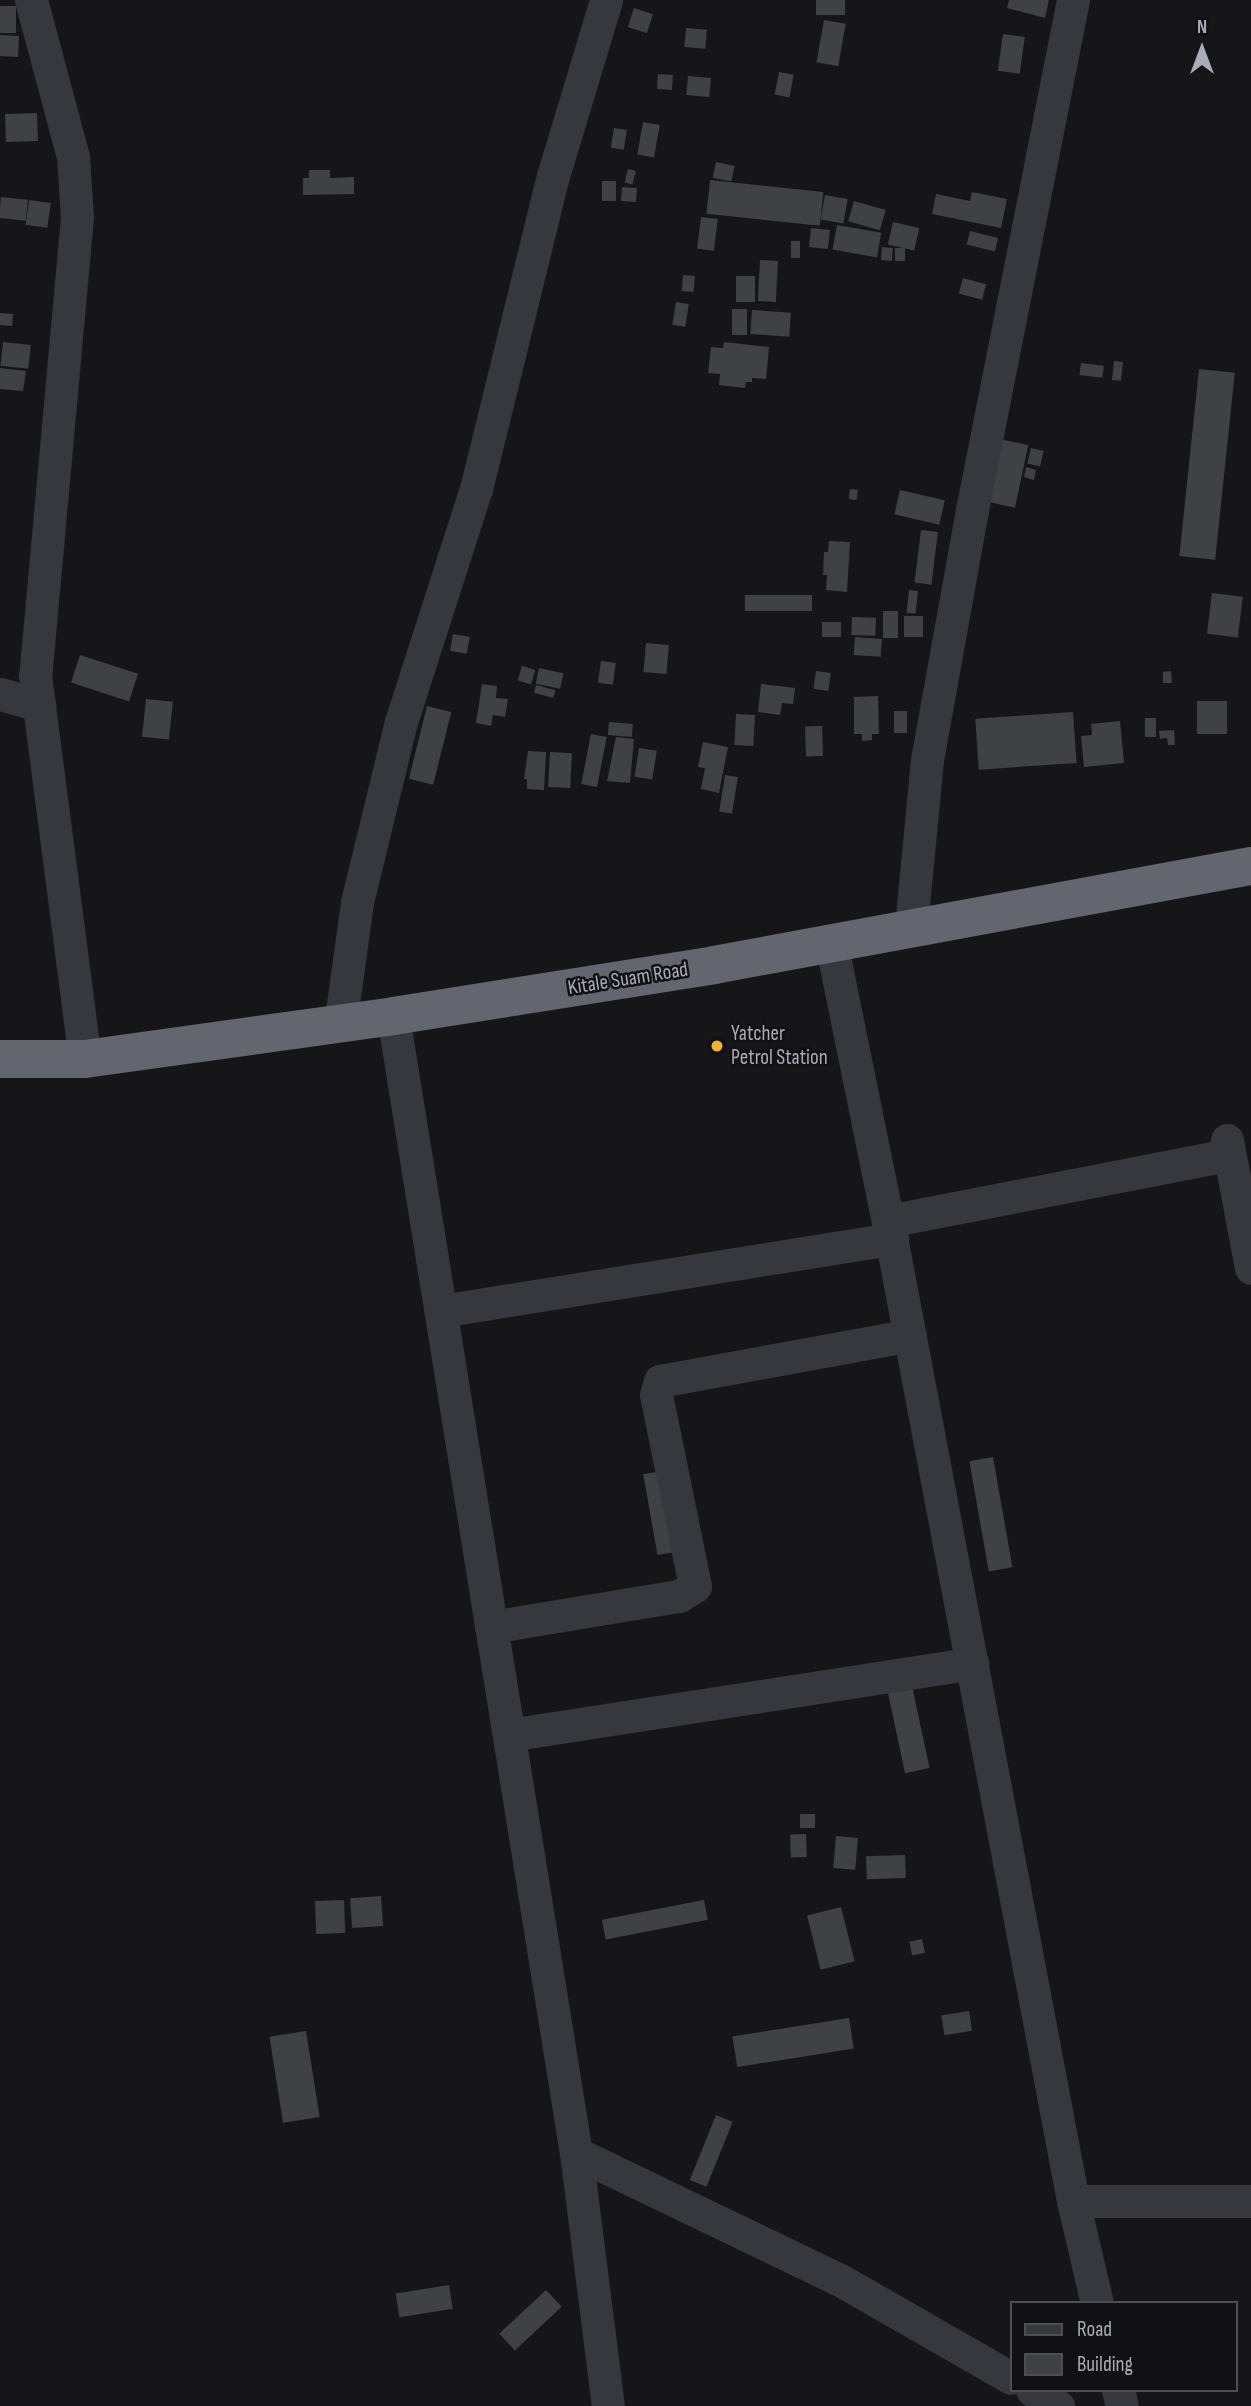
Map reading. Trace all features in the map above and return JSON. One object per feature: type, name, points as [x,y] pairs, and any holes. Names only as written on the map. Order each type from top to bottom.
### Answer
[{"type":"highway","name":"Kitale Suam Road","points":[[0,1059],[85,1059],[340,1025],[714,965],[911,926],[1251,866]]},
{"type":"street","points":[[31,0],[73,158],[77,216],[35,675],[85,1059]]},
{"type":"street","points":[[340,1025],[357,902],[401,722],[476,489],[553,176],[606,0]]},
{"type":"street","points":[[911,926],[930,747],[972,510],[1073,0]]},
{"type":"street","points":[[0,694],[39,705]]},
{"type":"street","points":[[831,942],[890,1230],[1073,2201],[1097,2301]]},
{"type":"street","points":[[393,1016],[576,2153],[608,2406]]},
{"type":"street","points":[[441,1311],[890,1230],[1228,1148],[1251,1268]]},
{"type":"street","points":[[491,1627],[679,1596],[695,1586],[656,1395],[660,1381],[910,1335]]},
{"type":"street","points":[[509,1735],[972,1662]]},
{"type":"street","points":[[576,2153],[840,2280],[1010,2377]]},
{"type":"street","points":[[1073,2201],[1251,2201]]},
{"type":"street","points":[[1016,2406],[1028,2392]]},
{"type":"street","points":[[1034,2392],[1058,2406]]},
{"type":"building","points":[[816,0],[845,0],[845,15],[816,15]]},
{"type":"building","points":[[1009,0],[1049,0],[1045,18],[1007,8]]},
{"type":"building","points":[[0,6],[16,6],[16,33],[0,33]]},
{"type":"building","points":[[634,8],[653,14],[647,33],[628,27]]},
{"type":"building","points":[[824,20],[846,24],[838,66],[817,62]]},
{"type":"building","points":[[686,28],[707,30],[705,49],[684,47]]},
{"type":"building","points":[[1003,34],[1025,37],[1020,74],[998,71]]},
{"type":"building","points":[[0,35],[19,36],[18,57],[0,56]]},
{"type":"building","points":[[779,72],[794,75],[789,97],[775,95]]},
{"type":"building","points":[[658,74],[673,75],[672,90],[657,89]]},
{"type":"building","points":[[688,76],[711,78],[709,97],[686,95]]},
{"type":"building","points":[[37,113],[38,141],[6,142],[5,114]]},
{"type":"building","points":[[643,122],[660,125],[654,157],[637,154]]},
{"type":"building","points":[[614,128],[627,130],[624,150],[611,148]]},
{"type":"building","points":[[716,162],[735,166],[731,182],[713,178]]},
{"type":"building","points":[[628,169],[636,171],[632,185],[625,183]]},
{"type":"building","points":[[309,170],[330,170],[330,178],[354,177],[354,194],[303,195],[303,178],[309,178]]},
{"type":"building","points":[[710,180],[823,192],[820,226],[706,214]]},
{"type":"building","points":[[602,181],[616,181],[616,201],[602,201]]},
{"type":"building","points":[[622,187],[637,188],[636,202],[621,201]]},
{"type":"building","points":[[972,192],[1007,199],[1001,228],[932,214],[936,194],[970,201]]},
{"type":"building","points":[[825,195],[848,199],[843,224],[821,220]]},
{"type":"building","points":[[1,197],[28,200],[26,221],[0,218]]},
{"type":"building","points":[[29,200],[51,203],[47,228],[26,225]]},
{"type":"building","points":[[854,201],[886,210],[880,230],[848,221]]},
{"type":"building","points":[[701,217],[718,219],[714,251],[697,249]]},
{"type":"building","points":[[893,222],[919,228],[914,250],[888,244]]},
{"type":"building","points":[[837,225],[881,233],[877,257],[833,250]]},
{"type":"building","points":[[811,228],[830,230],[828,249],[809,247]]},
{"type":"building","points":[[970,231],[998,238],[995,252],[967,245]]},
{"type":"building","points":[[791,241],[800,241],[800,258],[791,258]]},
{"type":"building","points":[[882,247],[893,248],[892,261],[881,260]]},
{"type":"building","points":[[895,248],[905,248],[905,261],[895,261]]},
{"type":"building","points":[[760,260],[778,261],[776,302],[758,301]]},
{"type":"building","points":[[683,275],[695,276],[694,292],[682,291]]},
{"type":"building","points":[[736,276],[755,276],[755,302],[736,302]]},
{"type":"building","points":[[963,278],[986,284],[982,300],[959,293]]},
{"type":"building","points":[[676,302],[689,304],[685,327],[672,325]]},
{"type":"building","points":[[732,309],[747,309],[747,335],[732,335]]},
{"type":"building","points":[[752,310],[791,313],[789,337],[750,334]]},
{"type":"building","points":[[0,313],[13,314],[12,326],[0,325]]},
{"type":"building","points":[[3,342],[31,345],[28,369],[0,366]]},
{"type":"building","points":[[724,342],[769,347],[766,379],[752,378],[752,382],[746,382],[745,388],[719,385],[720,374],[708,373],[711,347],[723,348]]},
{"type":"building","points":[[1114,361],[1123,362],[1121,381],[1112,380]]},
{"type":"building","points":[[1081,363],[1104,366],[1102,378],[1080,375]]},
{"type":"building","points":[[0,368],[26,371],[23,391],[0,389]]},
{"type":"building","points":[[1199,369],[1235,373],[1215,560],[1179,556]]},
{"type":"building","points":[[995,438],[1028,445],[1015,508],[982,501]]},
{"type":"building","points":[[1031,448],[1044,451],[1040,467],[1027,464]]},
{"type":"building","points":[[1026,467],[1036,470],[1034,480],[1024,477]]},
{"type":"building","points":[[850,489],[858,490],[857,500],[849,499]]},
{"type":"building","points":[[900,490],[945,500],[939,525],[894,514]]},
{"type":"building","points":[[921,530],[938,532],[931,585],[915,583]]},
{"type":"building","points":[[829,541],[850,542],[847,592],[826,590],[827,575],[823,575],[824,552],[828,552]]},
{"type":"building","points":[[909,590],[918,591],[916,614],[907,613]]},
{"type":"building","points":[[1212,593],[1243,597],[1238,637],[1207,634]]},
{"type":"building","points":[[745,595],[812,595],[812,611],[745,611]]},
{"type":"building","points":[[883,611],[898,611],[898,638],[883,638]]},
{"type":"building","points":[[904,616],[923,616],[923,637],[904,637]]},
{"type":"building","points":[[852,617],[876,618],[875,636],[851,635]]},
{"type":"building","points":[[822,622],[841,622],[841,637],[822,637]]},
{"type":"building","points":[[453,634],[470,637],[467,654],[450,651]]},
{"type":"building","points":[[855,637],[882,639],[881,657],[854,655]]},
{"type":"building","points":[[646,643],[669,645],[666,674],[643,672]]},
{"type":"building","points":[[80,655],[138,674],[129,701],[71,683]]},
{"type":"building","points":[[601,661],[616,663],[613,685],[598,683]]},
{"type":"building","points":[[522,666],[535,670],[531,684],[518,680]]},
{"type":"building","points":[[539,668],[563,673],[560,689],[536,684]]},
{"type":"building","points":[[816,671],[831,673],[828,691],[813,689]]},
{"type":"building","points":[[1171,671],[1172,683],[1163,683],[1163,672]]},
{"type":"building","points":[[482,684],[497,686],[496,698],[508,699],[505,717],[493,715],[491,726],[476,723]]},
{"type":"building","points":[[761,684],[795,688],[793,704],[782,703],[780,715],[758,712]]},
{"type":"building","points":[[536,685],[555,690],[553,698],[534,693]]},
{"type":"building","points":[[878,696],[879,734],[872,734],[872,740],[862,741],[862,734],[854,734],[854,697]]},
{"type":"building","points":[[146,699],[173,702],[169,740],[142,737]]},
{"type":"building","points":[[1197,701],[1227,701],[1227,734],[1197,734]]},
{"type":"building","points":[[427,706],[451,712],[433,785],[409,779]]},
{"type":"building","points":[[894,711],[907,711],[907,733],[894,733]]},
{"type":"building","points":[[1073,712],[1077,763],[979,770],[975,719]]},
{"type":"building","points":[[736,714],[755,715],[753,746],[734,745]]},
{"type":"building","points":[[1145,718],[1156,718],[1156,737],[1145,737]]},
{"type":"building","points":[[1120,721],[1124,763],[1084,767],[1081,736],[1092,735],[1091,724]]},
{"type":"building","points":[[609,722],[633,724],[632,737],[608,735]]},
{"type":"building","points":[[822,726],[823,756],[806,757],[805,727]]},
{"type":"building","points":[[1174,730],[1175,745],[1168,745],[1167,738],[1160,739],[1159,731]]},
{"type":"building","points":[[591,734],[607,737],[597,787],[581,784]]},
{"type":"building","points":[[616,737],[634,739],[630,783],[607,781]]},
{"type":"building","points":[[703,742],[728,747],[719,793],[701,789],[705,768],[698,767]]},
{"type":"building","points":[[639,748],[657,751],[652,779],[634,777]]},
{"type":"building","points":[[528,751],[546,752],[544,790],[527,789],[527,779],[524,779]]},
{"type":"building","points":[[550,752],[572,753],[570,788],[548,787]]},
{"type":"building","points":[[725,775],[738,777],[732,814],[719,812]]},
{"type":"building","points":[[993,1457],[1012,1567],[989,1571],[969,1461]]},
{"type":"building","points":[[662,1471],[676,1552],[658,1555],[643,1474]]},
{"type":"building","points":[[911,1681],[930,1768],[905,1773],[887,1686]]},
{"type":"building","points":[[800,1814],[815,1814],[815,1828],[800,1828]]},
{"type":"building","points":[[806,1834],[807,1857],[791,1858],[790,1835]]},
{"type":"building","points":[[836,1836],[858,1838],[855,1870],[833,1868]]},
{"type":"building","points":[[905,1855],[906,1878],[867,1879],[866,1856]]},
{"type":"building","points":[[381,1896],[383,1926],[352,1928],[350,1898]]},
{"type":"building","points":[[344,1900],[345,1933],[316,1934],[315,1901]]},
{"type":"building","points":[[704,1900],[708,1920],[606,1939],[602,1920]]},
{"type":"building","points":[[841,1907],[855,1961],[821,1970],[807,1915]]},
{"type":"building","points":[[922,1939],[925,1953],[912,1955],[909,1942]]},
{"type":"building","points":[[969,2011],[972,2031],[944,2035],[941,2015]]},
{"type":"building","points":[[849,2018],[854,2049],[737,2067],[732,2036]]},
{"type":"building","points":[[306,2031],[320,2117],[283,2123],[269,2037]]},
{"type":"building","points":[[716,2115],[733,2122],[706,2187],[690,2180]]},
{"type":"building","points":[[449,2285],[453,2309],[399,2317],[396,2293]]},
{"type":"building","points":[[546,2290],[562,2307],[515,2350],[499,2334]]},
{"type":"place","name":"Yatcher Petrol Station","points":[[717,1046]]}]
